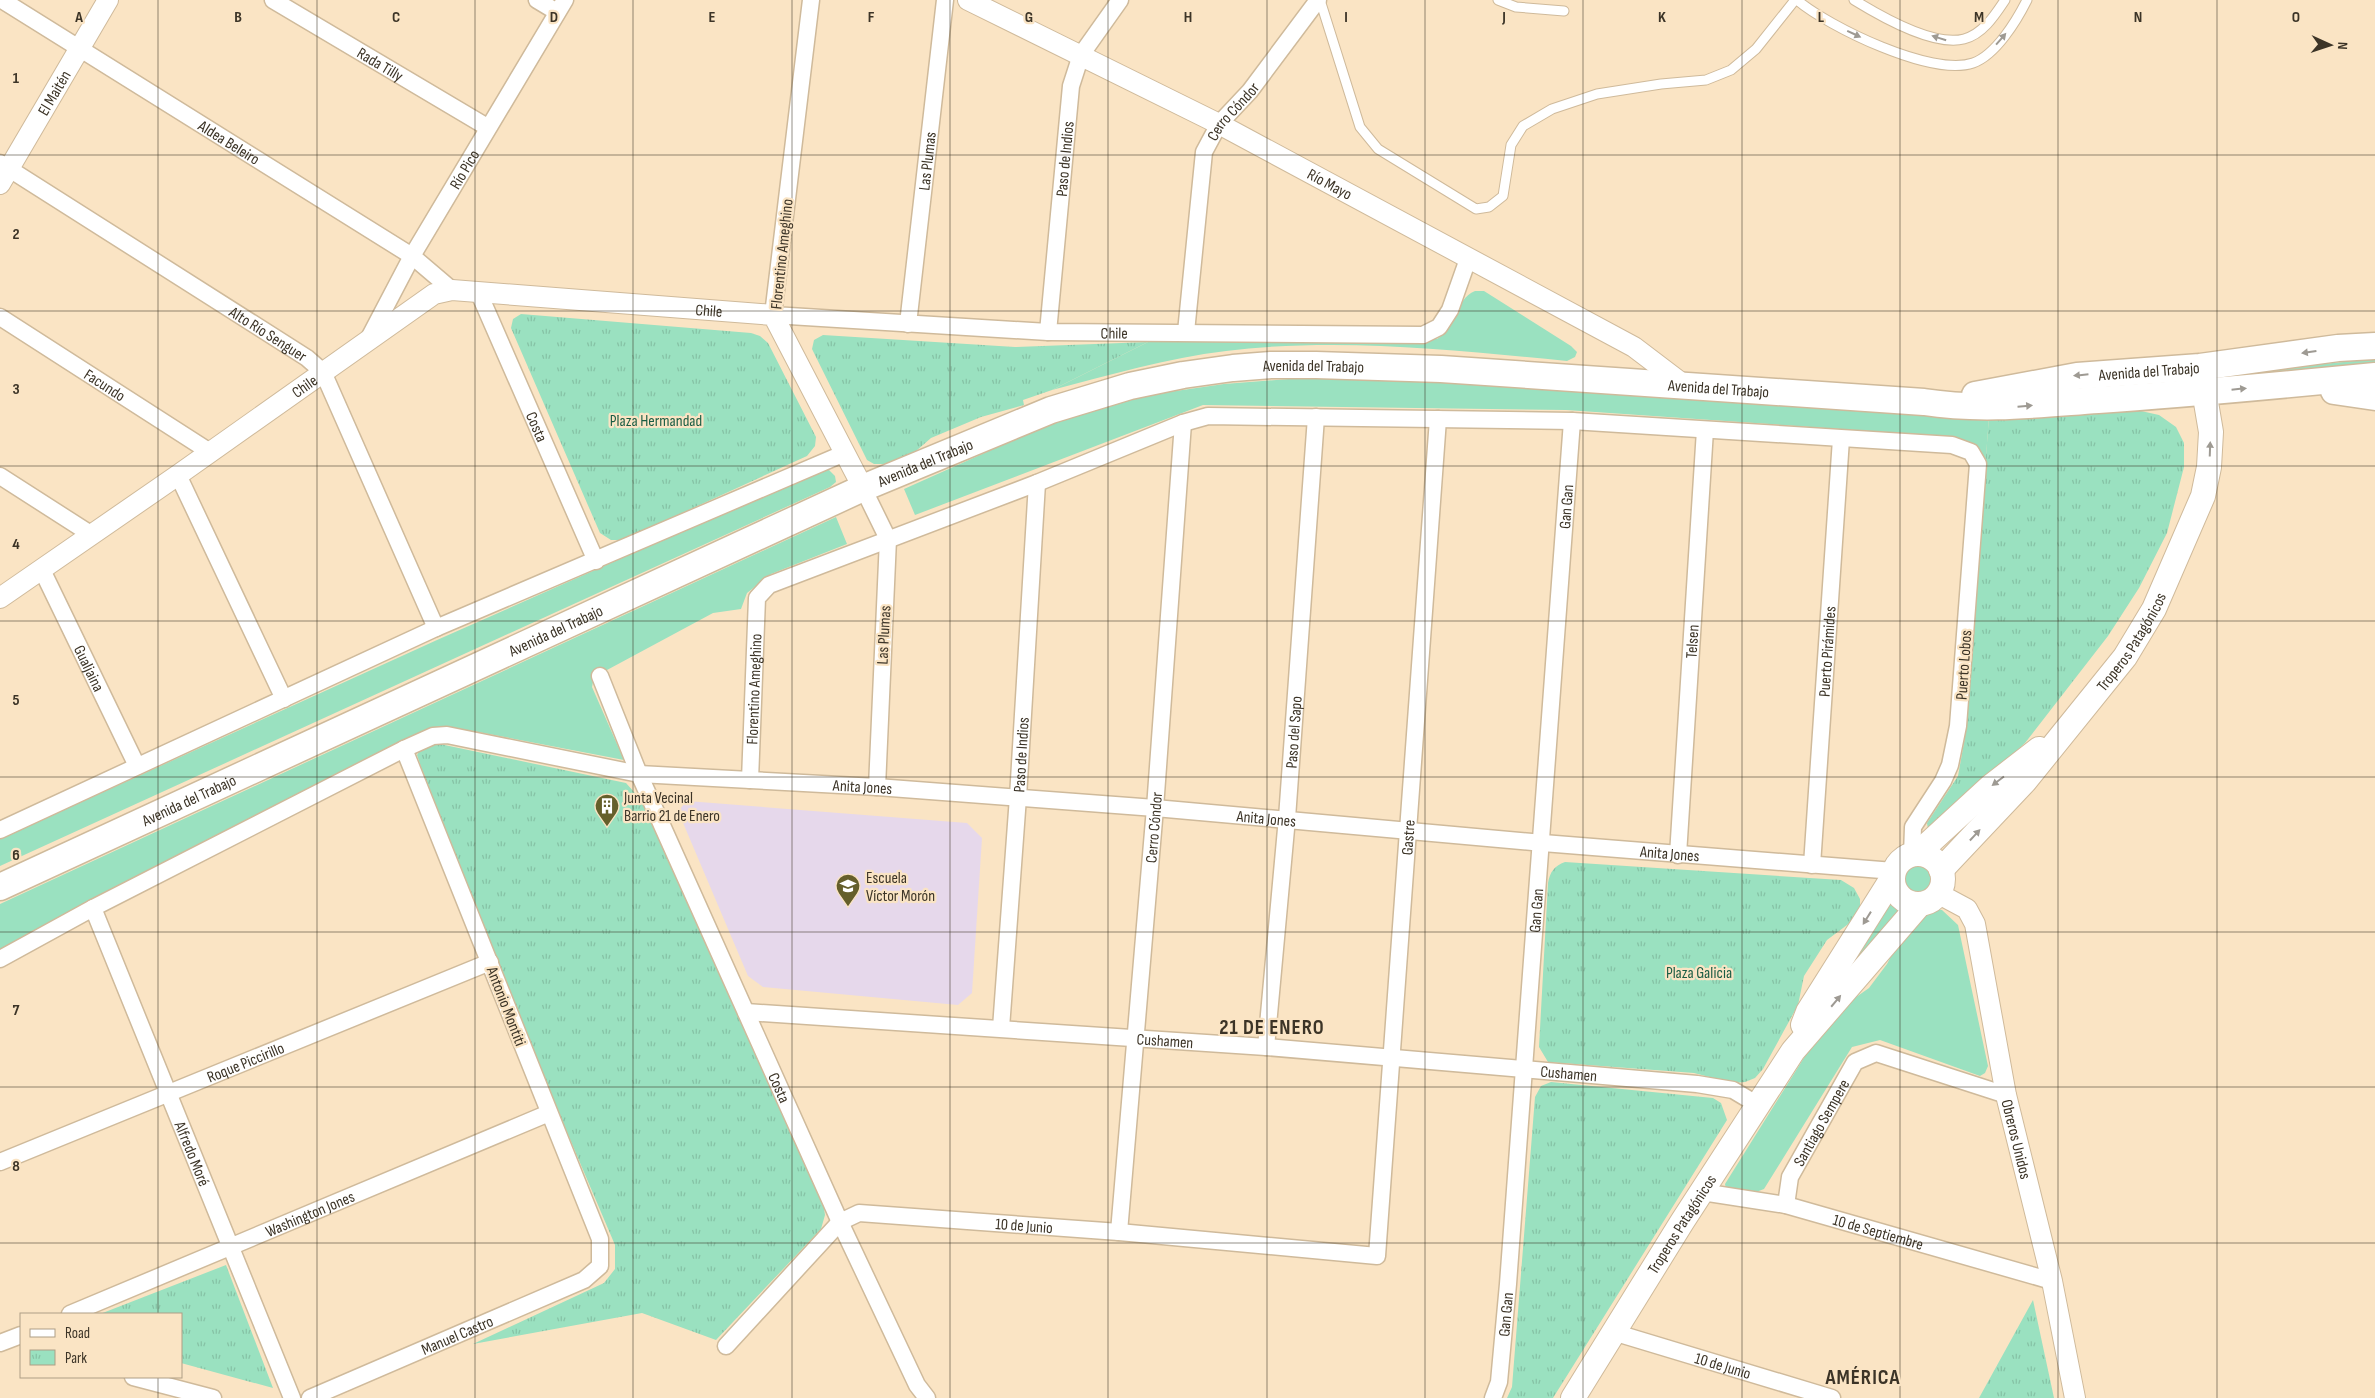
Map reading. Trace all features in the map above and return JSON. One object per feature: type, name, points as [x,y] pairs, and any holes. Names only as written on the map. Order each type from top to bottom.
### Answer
[{"type":"main road","points":[[2338,348],[2375,329]]},
{"type":"main road","name":"Avenida del Trabajo","points":[[1924,402],[2077,376],[2200,367],[2338,348],[2375,346]]},
{"type":"main road","name":"Avenida del Trabajo","points":[[0,886],[863,488],[1051,410],[1130,386],[1183,375],[1270,365],[1432,368],[1924,402],[1959,407],[2008,408],[2203,393],[2375,376]]},
{"type":"main road","name":"Troperos Patagónicos","points":[[1941,870],[2025,781],[2125,657],[2154,609],[2183,546],[2190,511],[2195,429],[2203,393],[2200,367]]},
{"type":"main road","points":[[2284,385],[2375,397]]},
{"type":"main road","name":"Troperos Patagónicos","points":[[1793,1051],[1808,1012],[1902,860],[1914,854],[1990,787],[2065,730]]},
{"type":"main road","points":[[1893,874],[1894,886],[1904,900],[1930,899],[1943,881],[1941,870],[1933,859],[1914,854]]},
{"type":"main road","name":"Troperos Patagónicos","points":[[1573,1398],[1613,1332],[1793,1051],[1930,899]]},
{"type":"street","name":"Aldea Beleiro","points":[[2,0],[412,256],[452,290]]},
{"type":"street","name":"El Maitén","points":[[3,172],[108,0]]},
{"type":"street","name":"Rada Tilly","points":[[272,0],[487,127]]},
{"type":"street","points":[[537,0],[561,6]]},
{"type":"street","name":"Florentino Ameghino","points":[[811,0],[773,315],[863,488]]},
{"type":"street","name":"Las Plumas","points":[[908,324],[945,0]]},
{"type":"street","name":"Río Mayo","points":[[968,0],[1219,124],[1634,347],[1684,385]]},
{"type":"street","name":"Paso de Indios","points":[[1048,332],[1071,86],[1081,55],[1120,0]]},
{"type":"street","name":"Cerro Cóndor","points":[[1186,332],[1204,152],[1219,124],[1250,91],[1319,0]]},
{"type":"street","name":"Río Pico","points":[[368,341],[412,256],[487,127],[561,6]]},
{"type":"street","name":"Alto Río Senguer","points":[[3,172],[307,358],[323,372],[436,628]]},
{"type":"street","name":"Chile","points":[[0,598],[434,294],[452,290],[478,291],[773,315],[1048,332],[1423,335],[1439,327],[1450,310],[1468,259]]},
{"type":"street","name":"Costa","points":[[478,291],[596,561]]},
{"type":"street","name":"Facundo","points":[[0,317],[210,452]]},
{"type":"street","points":[[888,539],[1037,483],[1183,423],[1208,416],[1572,421],[1841,439]]},
{"type":"street","name":"Paso del Sapo","points":[[1266,1047],[1287,818],[1316,417]]},
{"type":"street","name":"Gastre","points":[[1377,1256],[1406,831],[1438,419]]},
{"type":"street","name":"Gan Gan","points":[[1493,1398],[1499,1382],[1525,1070],[1543,843],[1572,421]]},
{"type":"street","name":"Cerro Cóndor","points":[[1119,1232],[1155,808],[1183,423]]},
{"type":"street","name":"Telsen","points":[[1678,854],[1705,430]]},
{"type":"street","name":"Puerto Lobos","points":[[1841,439],[1952,444],[1970,452],[1978,464],[1958,726],[1950,765],[1943,781],[1913,827],[1914,854]]},
{"type":"street","name":"Puerto Pirámides","points":[[1812,864],[1841,439]]},
{"type":"street","points":[[0,830],[436,628],[845,453]]},
{"type":"street","points":[[178,475],[284,699]]},
{"type":"street","points":[[0,476],[92,535]]},
{"type":"street","name":"Paso de Indios","points":[[1001,1028],[1018,797],[1037,483]]},
{"type":"street","name":"Las Plumas","points":[[863,488],[888,539],[877,788]]},
{"type":"street","name":"Florentino Ameghino","points":[[750,780],[757,598],[769,585],[888,539]]},
{"type":"street","name":"Gualjaina","points":[[42,570],[137,766]]},
{"type":"street","name":"Costa","points":[[600,676],[639,774],[840,1222],[917,1385],[927,1398]]},
{"type":"street","points":[[0,959],[92,908],[433,736],[447,736],[639,774]]},
{"type":"street","name":"Antonio Montiti","points":[[404,749],[600,1239],[600,1266]]},
{"type":"street","name":"Anita Jones","points":[[639,774],[1018,797],[1287,818],[1406,831],[1812,864],[1893,874]]},
{"type":"street","name":"Obreros Unidos","points":[[1930,899],[1967,910],[1975,924],[2006,1096],[2052,1281],[2075,1398]]},
{"type":"street","name":"Alfredo Moré","points":[[92,908],[170,1094],[292,1398]]},
{"type":"street","name":"Roque Piccirillo","points":[[0,1162],[490,962]]},
{"type":"street","name":"Cushamen","points":[[746,1012],[1266,1047],[1696,1084],[1733,1090],[1758,1105]]},
{"type":"street","name":"Santiago Sempere","points":[[1786,1205],[1790,1176],[1855,1062],[1876,1053],[2006,1096]]},
{"type":"street","name":"Washington Jones","points":[[72,1313],[549,1113]]},
{"type":"street","name":"10 de Septiembre","points":[[1702,1192],[1786,1205],[2052,1281]]},
{"type":"street","name":"10 de Junio","points":[[726,1346],[840,1222],[859,1213],[1119,1232],[1377,1256]]},
{"type":"street","name":"Manuel Castro","points":[[310,1398],[584,1280],[600,1266]]},
{"type":"street","name":"10 de Junio","points":[[1613,1332],[1832,1398]]},
{"type":"street","points":[[1,1342],[20,1335]]},
{"type":"street","points":[[1,1342],[20,1347]]},
{"type":"street","points":[[137,1378],[212,1398]]},
{"type":"lane","points":[[1319,0],[1360,127],[1378,149],[1476,209],[1489,208],[1503,196],[1511,145],[1523,126],[1552,109],[1597,94],[1661,84],[1706,80],[1731,70],[1756,49],[1796,0],[1834,24],[1888,49],[1936,64],[1952,65],[1973,63],[1986,56],[2004,37],[2027,0]]},
{"type":"lane","points":[[1498,0],[1516,7],[1564,11]]},
{"type":"lane","points":[[1854,0],[1878,15],[1914,30],[1949,41],[1966,39],[1979,31],[1991,21],[2005,0]]},
{"type":"shaded area","name":"Escuela Víctor Morón","points":[[687,801],[967,823],[982,838],[972,993],[958,1005],[763,987],[748,976],[678,811]]},
{"type":"green space","points":[[1475,291],[1484,291],[1571,346],[1577,352],[1575,357],[1567,361],[1440,349],[1354,345],[1269,347],[1182,358],[1052,390],[1148,342],[1183,339],[1437,339],[1450,327],[1463,300]]},
{"type":"green space","name":"Plaza Hermandad","points":[[521,314],[751,333],[760,336],[768,343],[816,437],[815,446],[807,456],[623,540],[611,540],[600,533],[511,328],[513,319]]},
{"type":"green space","points":[[823,335],[1015,347],[1148,342],[1052,390],[1023,400],[1024,405],[981,417],[931,438],[916,451],[885,464],[874,464],[867,460],[812,349],[814,340]]},
{"type":"green space","points":[[2375,359],[2375,365],[2239,378],[2237,375],[2239,372]]},
{"type":"green space","points":[[1301,378],[1378,378],[1989,416],[1985,471],[1973,445],[1957,437],[1566,410],[1203,405],[915,515],[904,489],[1045,426],[1148,395],[1224,384]]},
{"type":"green space","points":[[2132,409],[2159,415],[2176,427],[2184,443],[2184,467],[2167,533],[2139,588],[2108,636],[2025,743],[1957,806],[1928,829],[1927,823],[1958,776],[1965,737],[1989,416]]},
{"type":"green space","points":[[821,470],[829,470],[835,476],[836,482],[830,487],[0,866],[0,839],[437,640]]},
{"type":"green space","points":[[836,517],[847,544],[771,574],[747,593],[741,609],[713,613],[594,677],[592,687],[624,760],[473,731],[440,729],[420,732],[198,845],[0,950],[0,904]]},
{"type":"green space","points":[[435,743],[626,783],[642,801],[823,1201],[825,1215],[821,1229],[716,1340],[642,1313],[473,1344],[604,1283],[615,1269],[615,1245],[552,1097],[421,767],[417,755],[422,747]]},
{"type":"green space","name":"Plaza Galicia","points":[[1565,862],[1841,880],[1854,888],[1860,899],[1860,910],[1851,922],[1827,940],[1804,976],[1798,1005],[1763,1069],[1755,1078],[1745,1082],[1733,1083],[1694,1073],[1548,1062],[1539,1047],[1548,883],[1553,870]]},
{"type":"green space","points":[[1917,864],[1927,868],[1931,878],[1927,888],[1917,892],[1907,888],[1903,878],[1907,868]]},
{"type":"green space","points":[[1888,902],[1900,912],[1831,991]]},
{"type":"green space","points":[[1931,908],[1942,910],[1958,925],[1988,1066],[1985,1073],[1980,1076],[1880,1040],[1852,1047],[1764,1189],[1751,1194],[1726,1189],[1725,1184],[1822,1029],[1835,1012],[1869,988],[1887,964],[1901,937]]},
{"type":"green space","points":[[1551,1082],[1713,1098],[1721,1103],[1727,1120],[1553,1398],[1507,1398],[1512,1387],[1535,1097],[1541,1086]]},
{"type":"green space","points":[[226,1265],[273,1388],[182,1363],[182,1313],[103,1313]]},
{"type":"green space","points":[[2033,1300],[2054,1398],[1979,1398]]},
{"type":"place","name":"Junta Vecinal Barrio 21 de Enero","points":[[607,827]]},
{"type":"place","name":"Escuela Víctor Morón","points":[[848,907]]},
{"type":"district","name":"21 DE ENERO","points":[[1272,1027]]},
{"type":"district","name":"AMÉRICA","points":[[1863,1377]]}]
